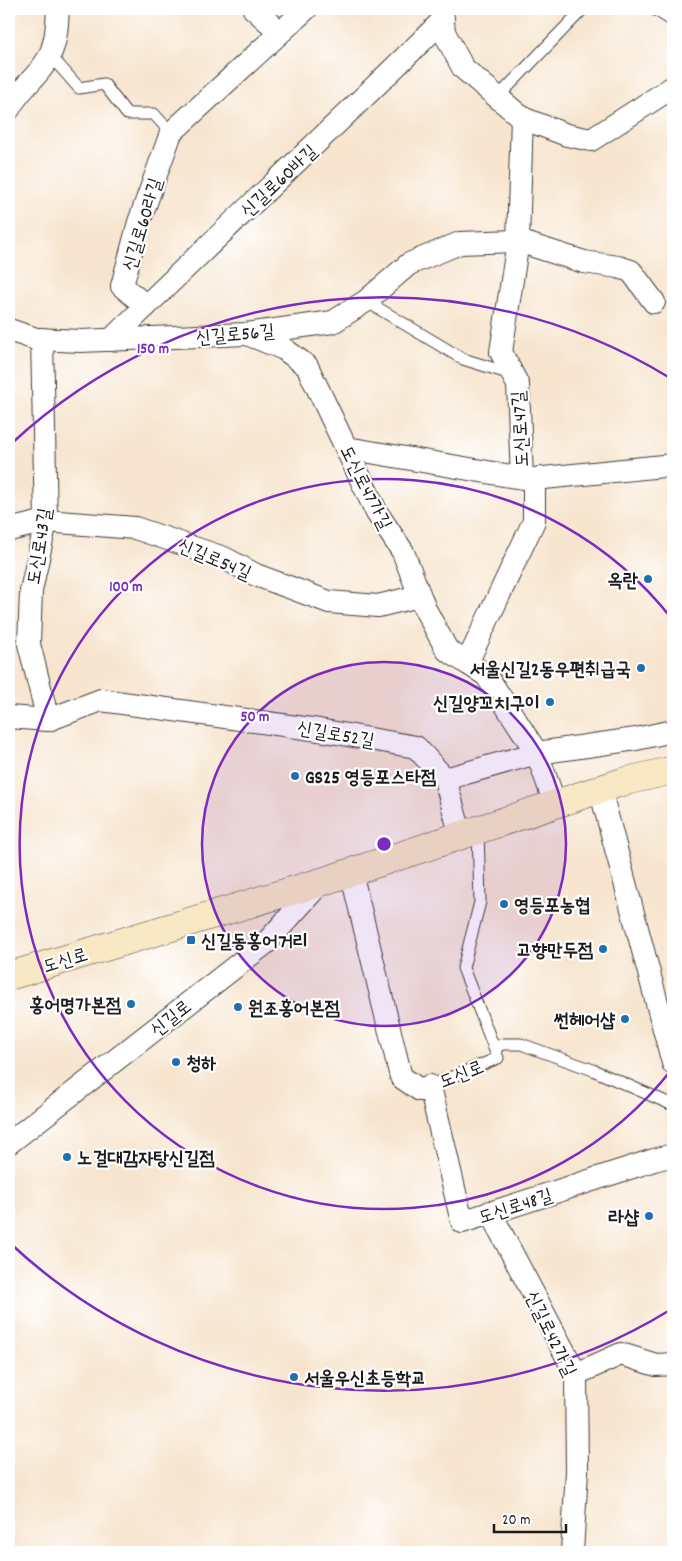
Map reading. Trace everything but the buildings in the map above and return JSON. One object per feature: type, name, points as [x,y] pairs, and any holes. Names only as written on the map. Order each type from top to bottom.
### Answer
[{"type":"main road","name":"도신로","points":[[9,976],[321,882],[622,782],[673,770]]},
{"type":"street","points":[[9,109],[15,97],[45,62],[49,54],[56,39],[58,9]]},
{"type":"street","points":[[254,9],[280,32]]},
{"type":"street","name":"신길로60라길","points":[[146,306],[122,286],[139,222],[171,133],[306,9]]},
{"type":"street","points":[[442,14],[444,32],[463,68],[522,117],[567,135],[591,140],[673,87]]},
{"type":"street","name":"신길로60바길","points":[[111,340],[363,99],[442,14]]},
{"type":"street","name":"도신로47길","points":[[347,448],[522,478],[518,385],[501,352],[518,241],[522,117]]},
{"type":"street","name":"신길로56길","points":[[9,330],[36,339],[81,341],[246,334],[333,322],[366,300],[409,264],[460,243],[518,241],[584,262],[618,266],[631,271],[654,302]]},
{"type":"street","name":"도신로47가길","points":[[246,334],[284,349],[307,366],[377,514],[403,552],[419,596],[448,650],[467,663]]},
{"type":"street","name":"도신로43길","points":[[42,339],[46,521],[31,591],[29,644],[48,720]]},
{"type":"street","name":"도신로47길","points":[[467,663],[534,521],[534,479],[673,466]]},
{"type":"street","name":"신길로54길","points":[[9,530],[46,521],[135,528],[224,558],[256,575],[329,602],[378,606],[419,596]]},
{"type":"street","points":[[467,663],[486,675],[537,754],[555,804]]},
{"type":"street","name":"신길로52길","points":[[9,717],[48,720],[100,700],[319,730],[416,747],[445,779],[469,833]]},
{"type":"street","points":[[445,779],[537,754],[636,739],[673,731]]},
{"type":"street","points":[[600,789],[668,1022],[673,1063]]},
{"type":"street","name":"도신로","points":[[351,872],[401,1077],[420,1090],[430,1086]]},
{"type":"street","name":"신길로","points":[[9,1143],[267,942],[321,882]]},
{"type":"street","name":"도신로48길","points":[[430,1086],[462,1222],[673,1155]]},
{"type":"street","name":"신길로42가길","points":[[490,1212],[576,1374],[577,1471],[572,1552]]},
{"type":"street","points":[[576,1374],[621,1354],[656,1365],[673,1364]]},
{"type":"lane","points":[[498,97],[583,9]]},
{"type":"lane","points":[[654,9],[673,21]]},
{"type":"lane","points":[[49,54],[79,88],[104,84],[127,114],[154,114],[171,133]]},
{"type":"lane","points":[[366,300],[463,359],[513,374]]},
{"type":"lane","name":"도신로","points":[[430,1086],[498,1058],[463,968],[480,902],[469,833]]},
{"type":"lane","points":[[494,1048],[503,1044],[521,1044],[593,1070],[673,1105]]},
{"type":"place","name":"옥란","points":[[648,579]]},
{"type":"place","name":"서울신길2동우편취급국","points":[[641,668]]},
{"type":"place","name":"신길양꼬치구이","points":[[550,702]]},
{"type":"place","name":"GS25 영등포스타점","points":[[295,776]]},
{"type":"place","name":"영등포농협","points":[[504,904]]},
{"type":"place","name":"신길동홍어거리","points":[[191,940]]},
{"type":"place","name":"고향만두점","points":[[603,949]]},
{"type":"place","name":"홍어명가본점","points":[[131,1004]]},
{"type":"place","name":"원조홍어본점","points":[[238,1007]]},
{"type":"place","name":"썬헤어샵","points":[[625,1019]]},
{"type":"place","name":"청하","points":[[176,1062]]},
{"type":"place","name":"노걸대감자탕신길점","points":[[67,1157]]},
{"type":"place","name":"라샵","points":[[649,1216]]},
{"type":"place","name":"서울우신초등학교","points":[[294,1377]]}]
